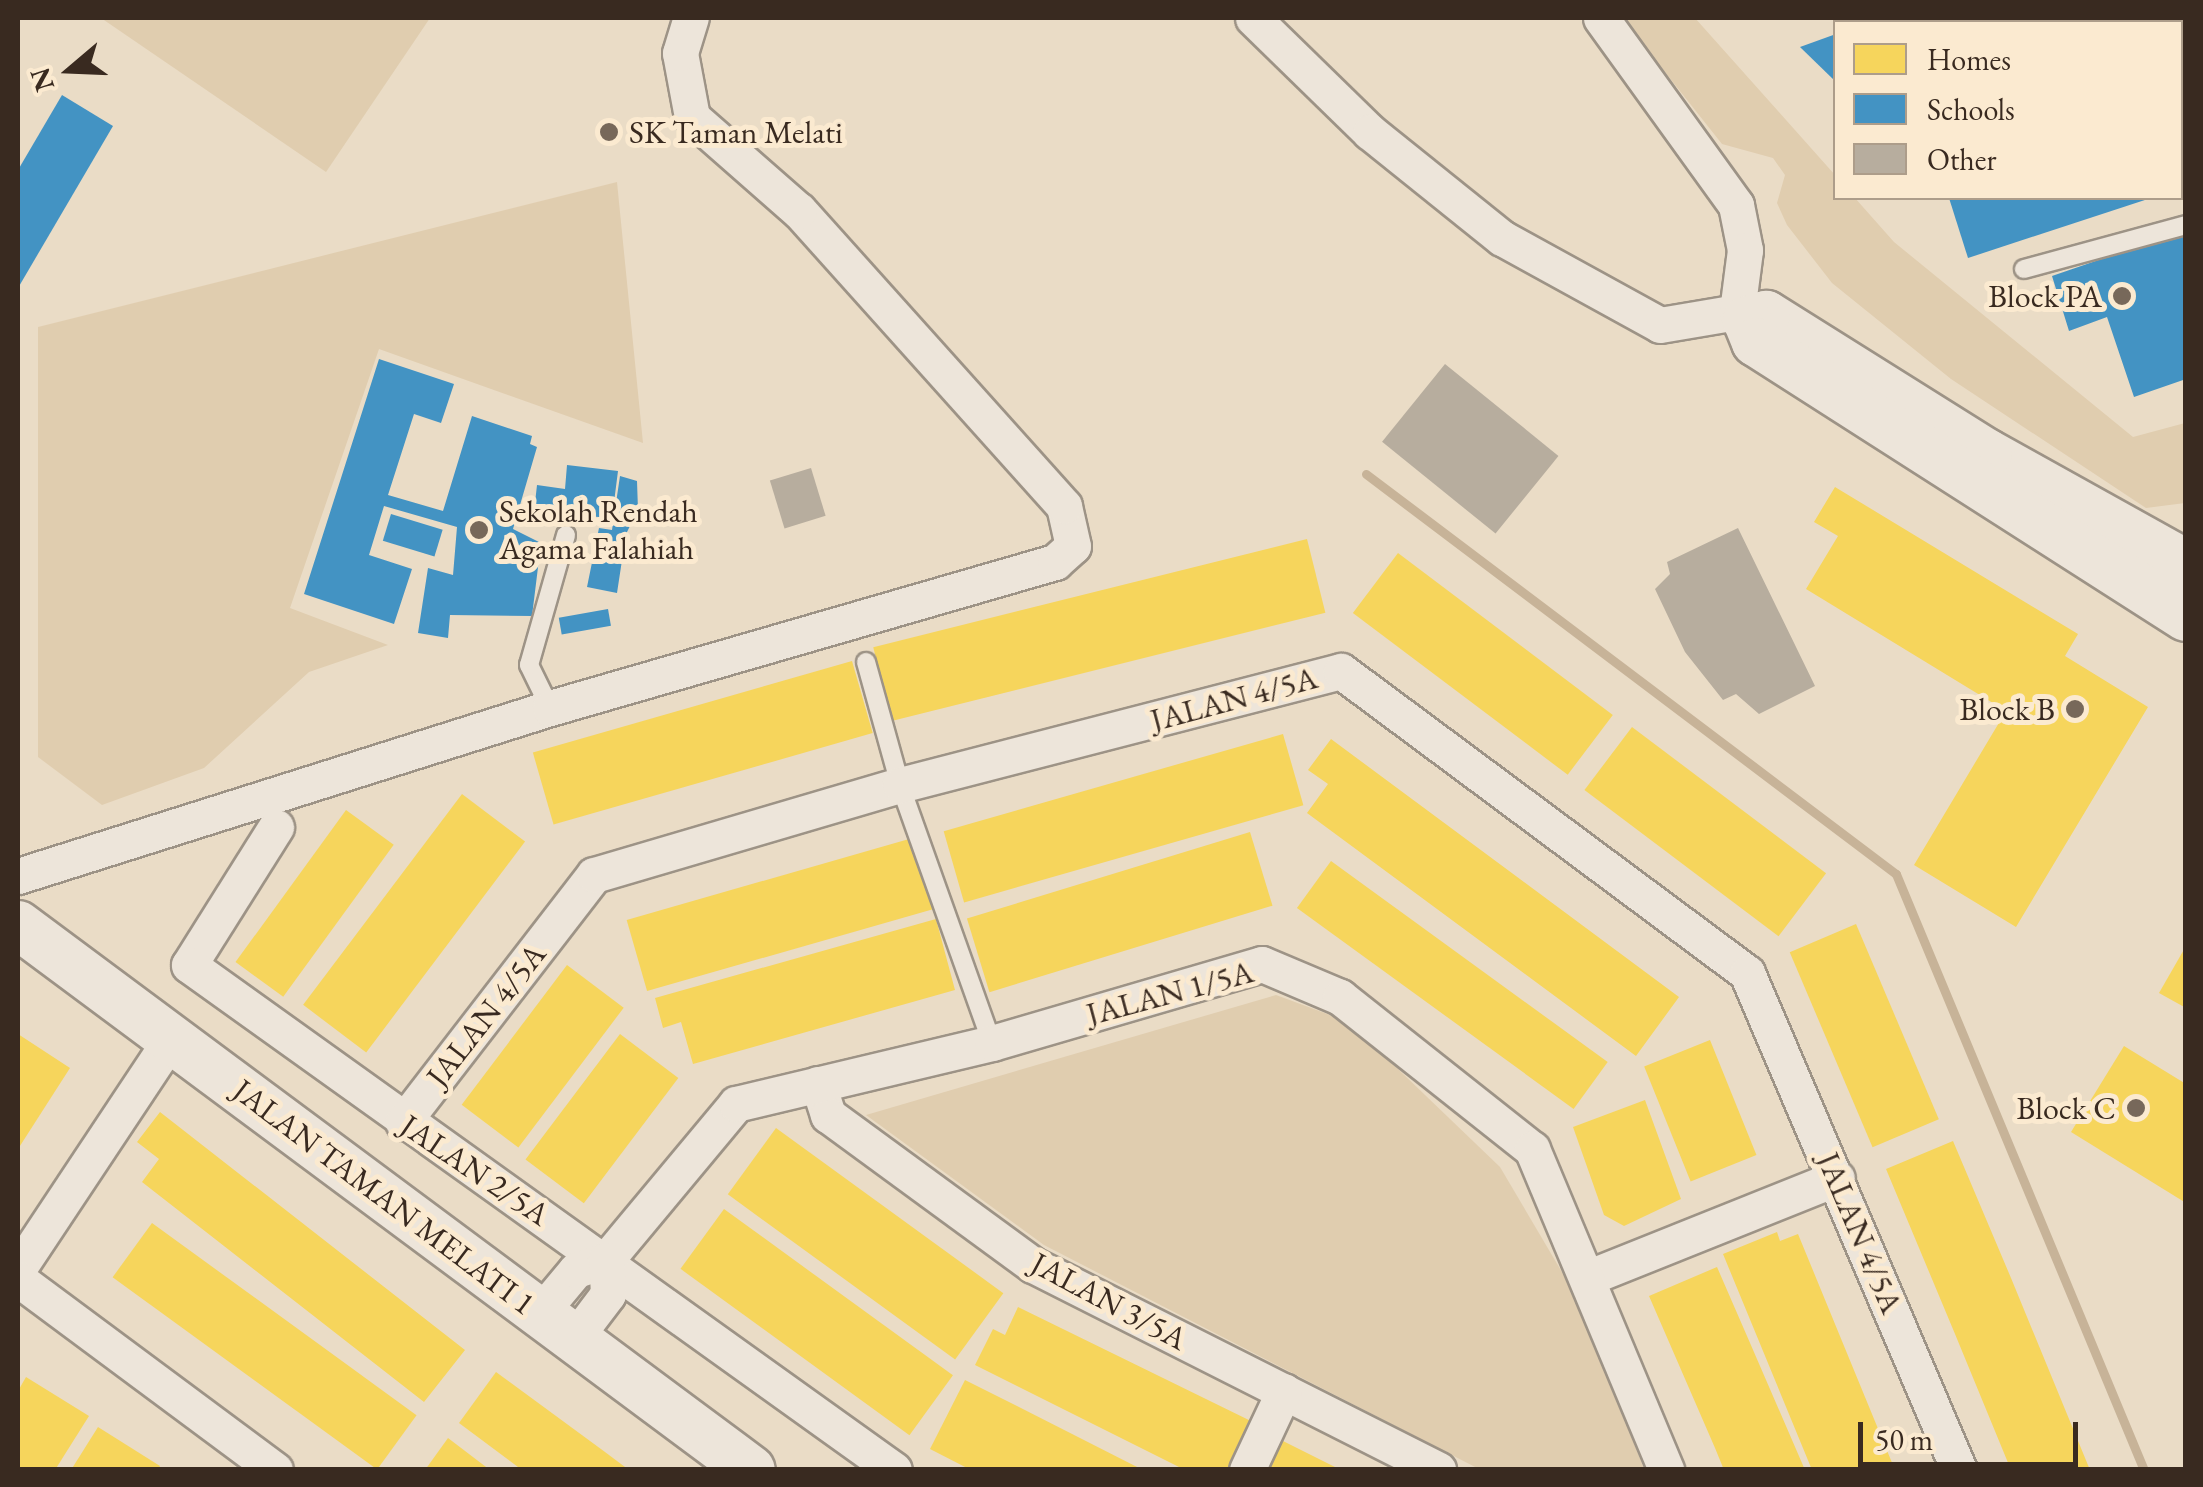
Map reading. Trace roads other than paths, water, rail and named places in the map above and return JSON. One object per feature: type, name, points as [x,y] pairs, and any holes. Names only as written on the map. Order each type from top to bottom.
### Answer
[{"type":"street","points":[[18,876],[550,708],[1056,562],[1073,546],[1064,506],[799,211],[692,117],[680,53],[691,18]]},
{"type":"street","points":[[1253,18],[1370,132],[1502,238],[1660,325],[1766,315],[1988,454],[2186,564]]},
{"type":"street","points":[[1600,18],[1736,205],[1745,250],[1742,316],[1756,342],[2186,617]]},
{"type":"street","name":"JALAN 4/5A","points":[[403,1122],[594,876],[900,785],[1340,671],[1747,974],[1959,1470]]},
{"type":"street","name":"JALAN 2/5A","points":[[276,827],[189,965],[403,1122],[606,1260],[894,1470]]},
{"type":"street","name":"JALAN TAMAN MELATI 1","points":[[18,925],[750,1470]]},
{"type":"street","name":"JALAN 1/5A","points":[[606,1260],[736,1104],[992,1043],[1262,964],[1340,997],[1532,1149],[1666,1470]]},
{"type":"street","points":[[18,1269],[171,1039]]},
{"type":"street","name":"JALAN 3/5A","points":[[818,1084],[828,1115],[1033,1264],[1438,1470]]},
{"type":"street","points":[[1587,1278],[1837,1178]]},
{"type":"street","points":[[557,1326],[608,1294],[606,1260]]},
{"type":"street","points":[[18,1280],[262,1466]]},
{"type":"street","points":[[1247,1470],[1284,1391]]},
{"type":"lane","points":[[2024,269],[2186,225]]},
{"type":"lane","points":[[550,708],[529,666],[566,536]]},
{"type":"lane","points":[[866,662],[900,785],[992,1043]]},
{"type":"waterway","points":[[1366,474],[1896,874],[2144,1470]]},
{"type":"place","name":"SK Taman Melati","points":[[609,132]]},
{"type":"place","name":"Block PA","points":[[2122,296]]},
{"type":"place","name":"Sekolah Rendah Agama Falahiah","points":[[479,530]]},
{"type":"place","name":"Block B","points":[[2075,709]]},
{"type":"place","name":"Block C","points":[[2136,1108]]}]
